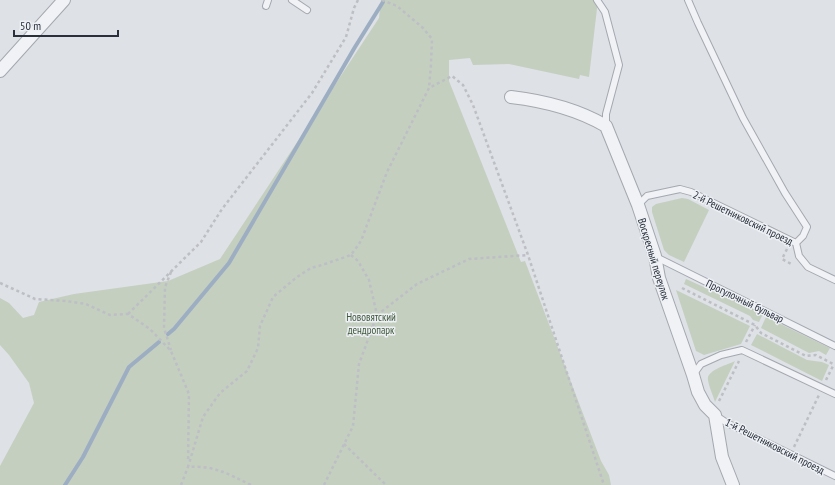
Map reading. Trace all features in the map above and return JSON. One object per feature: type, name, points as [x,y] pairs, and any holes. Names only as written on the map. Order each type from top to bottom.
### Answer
[{"type":"street","points":[[0,71],[63,0]]},
{"type":"street","points":[[511,97],[556,105],[580,113],[606,126]]},
{"type":"street","name":"Воскресный переулок","points":[[606,126],[638,205],[655,256],[659,278],[698,392],[705,405],[715,415]]},
{"type":"street","points":[[715,415],[722,457],[733,485]]},
{"type":"lane","points":[[292,0],[307,10]]},
{"type":"lane","points":[[597,0],[605,12],[619,65],[606,114],[606,126]]},
{"type":"lane","points":[[688,0],[743,118],[785,192],[807,227],[803,236],[796,243]]},
{"type":"lane","name":"2-й Решетниковский проезд","points":[[638,205],[647,196],[680,189],[690,192],[796,243],[799,256],[808,267],[835,280]]},
{"type":"lane","name":"Прогулочный бульвар","points":[[655,256],[835,346]]},
{"type":"lane","points":[[693,374],[701,364],[720,355],[742,350],[835,394]]},
{"type":"lane","name":"1-й Решетниковский проезд","points":[[715,415],[727,423],[835,476]]},
{"type":"path","points":[[128,314],[201,242],[222,209],[312,93],[346,37],[354,8],[358,0]]},
{"type":"path","points":[[181,485],[203,417],[220,393],[247,371],[258,348],[260,326],[273,297],[297,277],[311,268],[350,255],[362,241],[387,172],[429,88],[432,39],[423,28],[397,6],[382,0]]},
{"type":"path","points":[[429,88],[452,76],[463,85],[474,105],[528,255],[604,485]]},
{"type":"path","points":[[789,245],[782,259],[795,266]]},
{"type":"path","points":[[324,485],[353,426],[360,364],[377,315],[369,280],[358,261],[350,255]]},
{"type":"path","points":[[377,315],[417,284],[469,259],[528,255]]},
{"type":"path","points":[[171,271],[166,287],[164,328],[189,394],[188,467]]},
{"type":"path","points":[[0,283],[35,299],[86,304],[110,315],[128,314],[150,329],[172,351]]},
{"type":"path","name":"Прогулочный бульвар","points":[[682,288],[755,324],[761,333],[806,356],[816,356],[834,364]]},
{"type":"path","points":[[742,350],[755,324]]},
{"type":"path","points":[[719,403],[740,358],[732,359]]},
{"type":"path","points":[[822,388],[834,364]]},
{"type":"path","points":[[791,454],[820,393],[825,396]]},
{"type":"path","points":[[344,444],[386,485]]},
{"type":"path","points":[[188,467],[200,466],[218,470],[251,485]]},
{"type":"green space","name":"Нововятский дендропарк","points":[[381,0],[598,0],[589,77],[580,75],[579,79],[509,64],[473,65],[470,58],[449,60],[449,81],[521,262],[525,261],[601,461],[609,475],[611,485],[0,485],[0,466],[34,403],[29,383],[0,345],[0,298],[9,303],[23,318],[34,315],[39,302],[74,294],[168,281],[220,259],[379,18]]},
{"type":"green space","points":[[682,198],[688,199],[709,210],[684,262],[669,255],[664,250],[652,212],[652,207],[656,204]]},
{"type":"green space","points":[[686,279],[763,314],[759,322],[753,320],[750,316],[684,284]]},
{"type":"green space","points":[[676,290],[750,326],[741,344],[704,355],[696,351]]},
{"type":"green space","points":[[766,317],[830,348],[826,355],[819,351],[809,353],[761,328]]},
{"type":"green space","points":[[757,334],[807,360],[822,362],[829,365],[822,381],[751,345]]},
{"type":"green space","points":[[735,361],[715,402],[708,376],[718,368]]},
{"type":"waterway","points":[[168,334],[174,329],[229,263],[355,47],[383,2]]},
{"type":"waterway","points":[[65,485],[83,457],[129,367],[159,342]]}]
